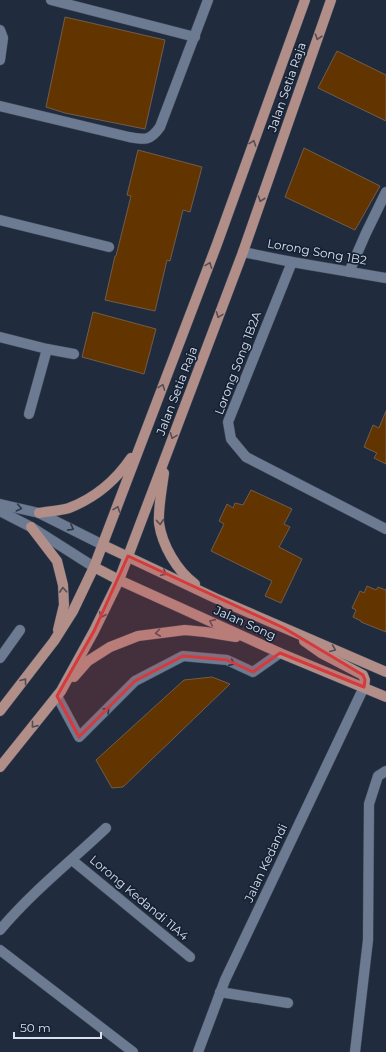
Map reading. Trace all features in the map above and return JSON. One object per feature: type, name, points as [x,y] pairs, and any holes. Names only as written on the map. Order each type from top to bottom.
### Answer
[{"type":"main road","name":"Jalan Setia Raja","points":[[0,712],[54,641],[73,611],[104,545],[140,445],[217,244],[305,0]]},
{"type":"main road","name":"Jalan Setia Raja","points":[[0,767],[59,694],[94,631],[119,580],[243,252],[331,0]]},
{"type":"main road","points":[[39,513],[68,508],[101,490],[115,479],[140,445]]},
{"type":"main road","points":[[166,456],[159,524],[166,547],[178,568],[191,581],[215,598]]},
{"type":"main road","points":[[31,527],[57,561],[63,585],[64,605],[60,624],[54,641]]},
{"type":"main road","name":"Jalan Song","points":[[104,545],[215,598],[386,672]]},
{"type":"main road","name":"Jalan Song","points":[[94,567],[119,580],[280,653],[386,697]]},
{"type":"main road","points":[[284,628],[321,653],[363,675],[365,680],[364,687]]},
{"type":"main road","points":[[59,694],[88,661],[110,647],[138,636],[185,630],[252,640]]},
{"type":"street","points":[[51,0],[85,4],[195,37]]},
{"type":"street","points":[[0,106],[129,137],[148,139],[160,128],[208,0]]},
{"type":"street","points":[[0,30],[3,38],[0,60]]},
{"type":"street","points":[[349,272],[386,192]]},
{"type":"street","points":[[0,220],[109,248]]},
{"type":"street","name":"Lorong Song 1B2","points":[[243,252],[386,278]]},
{"type":"street","name":"Lorong Song 1B2A","points":[[292,262],[228,422],[231,439],[246,457],[386,529]]},
{"type":"street","points":[[0,338],[74,354]]},
{"type":"street","points":[[29,414],[47,349]]},
{"type":"street","points":[[0,504],[39,513],[104,545]]},
{"type":"street","points":[[0,511],[31,527],[94,567]]},
{"type":"street","points":[[0,658],[20,630]]},
{"type":"street","points":[[59,694],[79,737],[135,681],[183,656],[227,660],[253,672],[280,653]]},
{"type":"street","name":"Jalan Kedandi","points":[[198,1052],[220,992],[364,687]]},
{"type":"street","points":[[355,1052],[368,940],[369,804],[378,776],[386,772]]},
{"type":"street","points":[[0,930],[18,909],[45,883],[106,828]]},
{"type":"street","name":"Lorong Kedandi 11A4","points":[[72,860],[190,957]]},
{"type":"street","points":[[0,950],[133,1052]]},
{"type":"street","points":[[220,992],[288,1003]]},
{"type":"highlighted area","points":[[128,556],[284,628],[363,675],[365,680],[364,687],[280,653],[253,672],[227,660],[183,656],[135,681],[79,737],[57,696],[94,631]]},
{"type":"building","points":[[65,17],[165,40],[145,129],[65,113],[46,107]]},
{"type":"building","points":[[337,51],[386,75],[386,121],[318,88]]},
{"type":"building","points":[[304,148],[380,186],[355,230],[285,197]]},
{"type":"building","points":[[138,150],[202,167],[190,212],[183,210],[170,261],[167,260],[155,311],[105,300],[131,196],[127,195]]},
{"type":"building","points":[[93,312],[156,329],[144,374],[82,357]]},
{"type":"building","points":[[386,411],[386,464],[374,458],[377,453],[364,447],[373,425],[379,428]]},
{"type":"building","points":[[251,490],[292,509],[284,524],[290,527],[279,547],[302,559],[281,603],[265,596],[272,581],[211,551],[224,524],[219,521],[227,504],[233,508],[235,503],[243,505]]},
{"type":"building","points":[[367,586],[376,590],[378,587],[386,590],[386,632],[361,622],[353,617],[356,610],[352,608],[360,591],[364,593]]},
{"type":"building","points":[[212,677],[230,684],[123,787],[112,788],[96,760],[184,680]]}]
